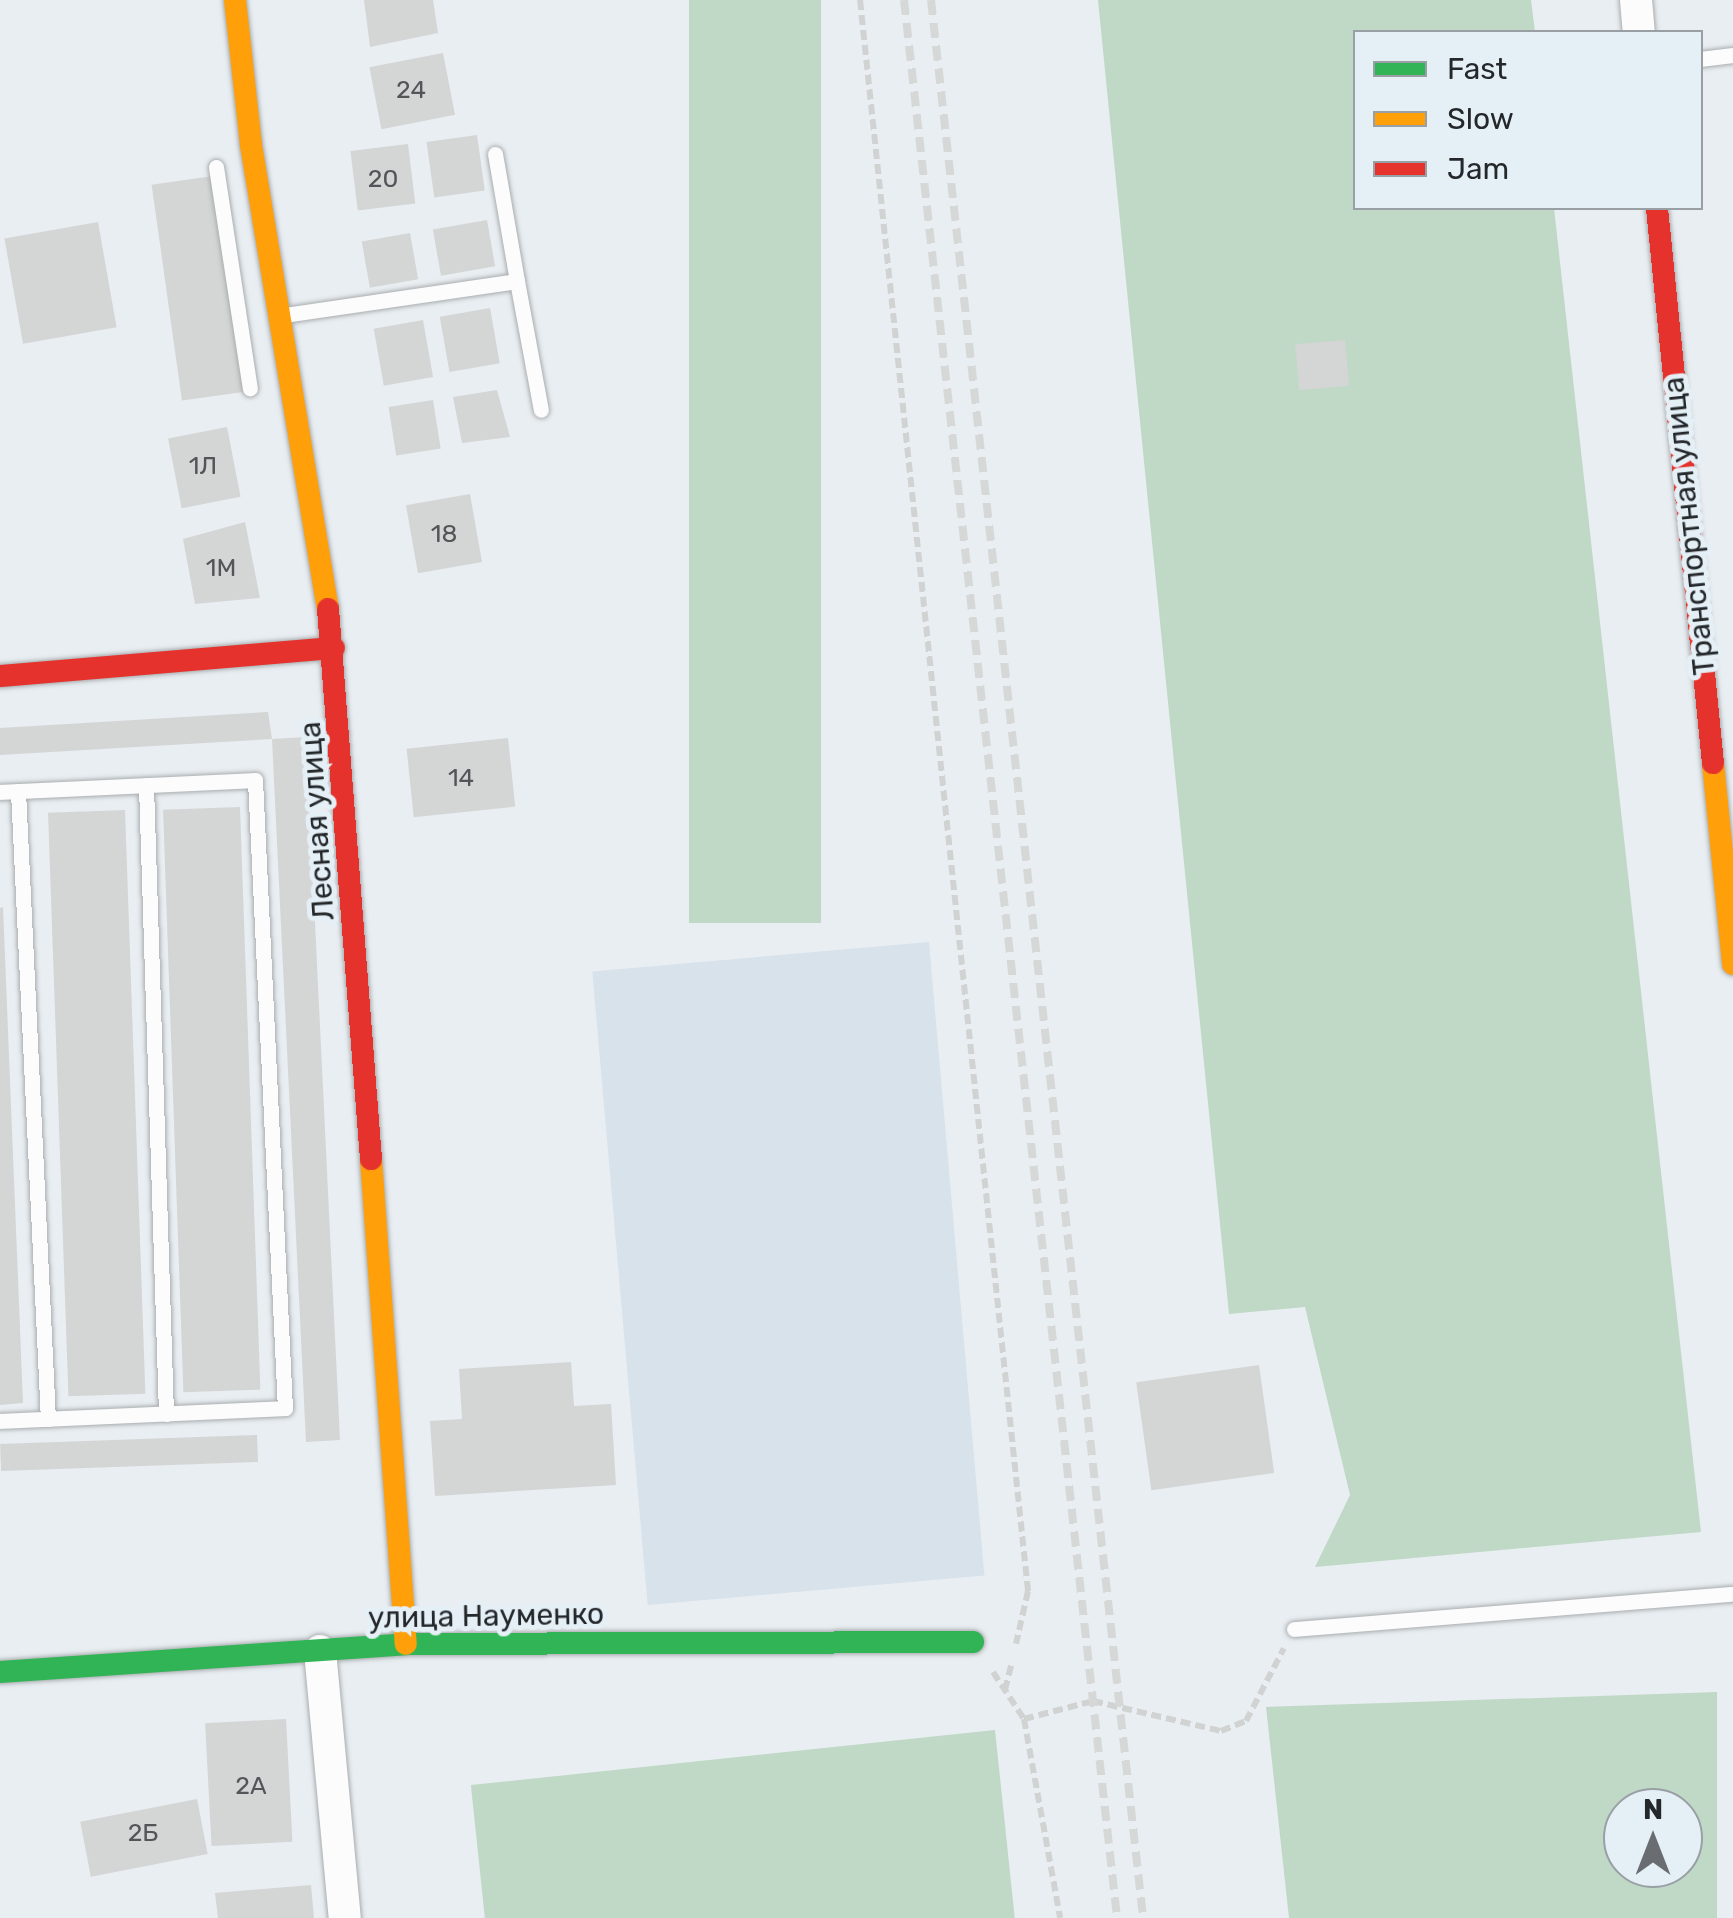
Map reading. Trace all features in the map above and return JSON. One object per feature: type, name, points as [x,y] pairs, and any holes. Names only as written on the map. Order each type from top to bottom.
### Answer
[{"type":"street","name":"Лесная улица","points":[[235,0],[259,190],[280,316],[266,355],[334,648],[406,1644]]},
{"type":"street","points":[[1636,0],[1640,30]]},
{"type":"street","name":"Транспортная улица","points":[[1657,210],[1733,964]]},
{"type":"street","points":[[0,676],[334,648]]},
{"type":"street","name":"улица Науменко","points":[[0,1672],[406,1644],[973,1642]]},
{"type":"street","points":[[320,1651],[345,1918]]},
{"type":"lane","points":[[1703,60],[1733,55]]},
{"type":"lane","points":[[496,154],[541,410]]},
{"type":"lane","points":[[216,167],[236,294],[266,355],[250,388]]},
{"type":"lane","points":[[220,193],[259,190]]},
{"type":"lane","points":[[228,242],[268,238]]},
{"type":"lane","points":[[280,316],[517,281]]},
{"type":"lane","points":[[236,294],[276,291]]},
{"type":"lane","points":[[0,792],[255,780],[285,1408],[0,1421]]},
{"type":"lane","points":[[146,786],[166,1414]]},
{"type":"lane","points":[[18,791],[48,1419]]},
{"type":"lane","points":[[1294,1629],[1733,1594]]},
{"type":"path","points":[[860,0],[1028,1590],[1005,1690]]},
{"type":"path","points":[[1024,1719],[1093,1701],[1222,1731],[1246,1720],[1294,1629]]},
{"type":"path","points":[[973,1642],[1024,1719],[1060,1918]]},
{"type":"shaded area","points":[[929,942],[984,1576],[648,1605],[592,971]]},
{"type":"green space","points":[[689,0],[821,0],[821,923],[689,923]]},
{"type":"green space","points":[[1098,0],[1531,0],[1535,30],[1353,30],[1353,210],[1554,210],[1701,1532],[1315,1567],[1350,1495],[1305,1307],[1229,1314]]},
{"type":"green space","points":[[1717,1692],[1717,1918],[1289,1918],[1266,1707]]},
{"type":"green space","points":[[995,1730],[1015,1918],[485,1918],[471,1785]]},
{"type":"building","points":[[364,0],[433,0],[438,33],[370,47]]},
{"type":"building","points":[[443,53],[455,115],[381,129],[369,67]]},
{"type":"building","points":[[477,135],[485,190],[434,198],[426,142]]},
{"type":"building","points":[[408,144],[415,204],[358,211],[350,151]]},
{"type":"building","points":[[213,176],[243,392],[182,401],[152,185]]},
{"type":"building","points":[[487,220],[495,266],[441,276],[433,230]]},
{"type":"building","points":[[98,222],[117,327],[23,344],[4,238]]},
{"type":"building","points":[[410,233],[418,279],[370,288],[362,242]]},
{"type":"building","points":[[490,308],[500,363],[449,372],[440,317]]},
{"type":"building","points":[[423,320],[433,377],[384,386],[374,329]]},
{"type":"building","points":[[1345,340],[1349,386],[1299,390],[1295,344]]},
{"type":"building","points":[[497,390],[510,437],[462,443],[453,397]]},
{"type":"building","points":[[433,400],[441,448],[396,455],[389,407]]},
{"type":"building","points":[[227,427],[241,497],[182,508],[168,438]]},
{"type":"building","points":[[470,494],[482,562],[418,573],[406,505]]},
{"type":"building","points":[[245,522],[260,598],[195,604],[183,539]]},
{"type":"building","points":[[268,712],[272,739],[0,755],[0,728]]},
{"type":"building","points":[[306,737],[340,1440],[306,1442],[272,739]]},
{"type":"building","points":[[508,738],[515,807],[414,817],[407,749]]},
{"type":"building","points":[[240,807],[260,1390],[183,1392],[163,810]]},
{"type":"building","points":[[125,810],[145,1394],[68,1396],[48,813]]},
{"type":"building","points":[[3,907],[23,1403],[0,1405],[0,908]]},
{"type":"building","points":[[571,1362],[574,1406],[611,1404],[616,1485],[435,1496],[430,1421],[462,1419],[459,1369]]},
{"type":"building","points":[[1259,1365],[1274,1473],[1151,1490],[1136,1382]]},
{"type":"building","points":[[257,1435],[258,1462],[1,1471],[0,1444]]},
{"type":"building","points":[[286,1719],[292,1842],[212,1846],[205,1723]]},
{"type":"building","points":[[197,1799],[208,1854],[91,1877],[80,1822]]},
{"type":"building","points":[[311,1885],[314,1918],[218,1918],[215,1893]]},
{"type":"railway","points":[[904,0],[1117,1918]]},
{"type":"railway","points":[[931,0],[1143,1918]]},
{"type":"traffic: fast","points":[[0,1672],[406,1644],[973,1642]]},
{"type":"traffic: slow","points":[[235,0],[251,145],[328,609]]},
{"type":"traffic: slow","points":[[1713,763],[1733,964]]},
{"type":"traffic: slow","points":[[371,1159],[406,1644]]},
{"type":"traffic: jam","points":[[1657,210],[1713,763]]},
{"type":"traffic: jam","points":[[328,609],[371,1159]]},
{"type":"traffic: jam","points":[[0,676],[334,648]]}]
